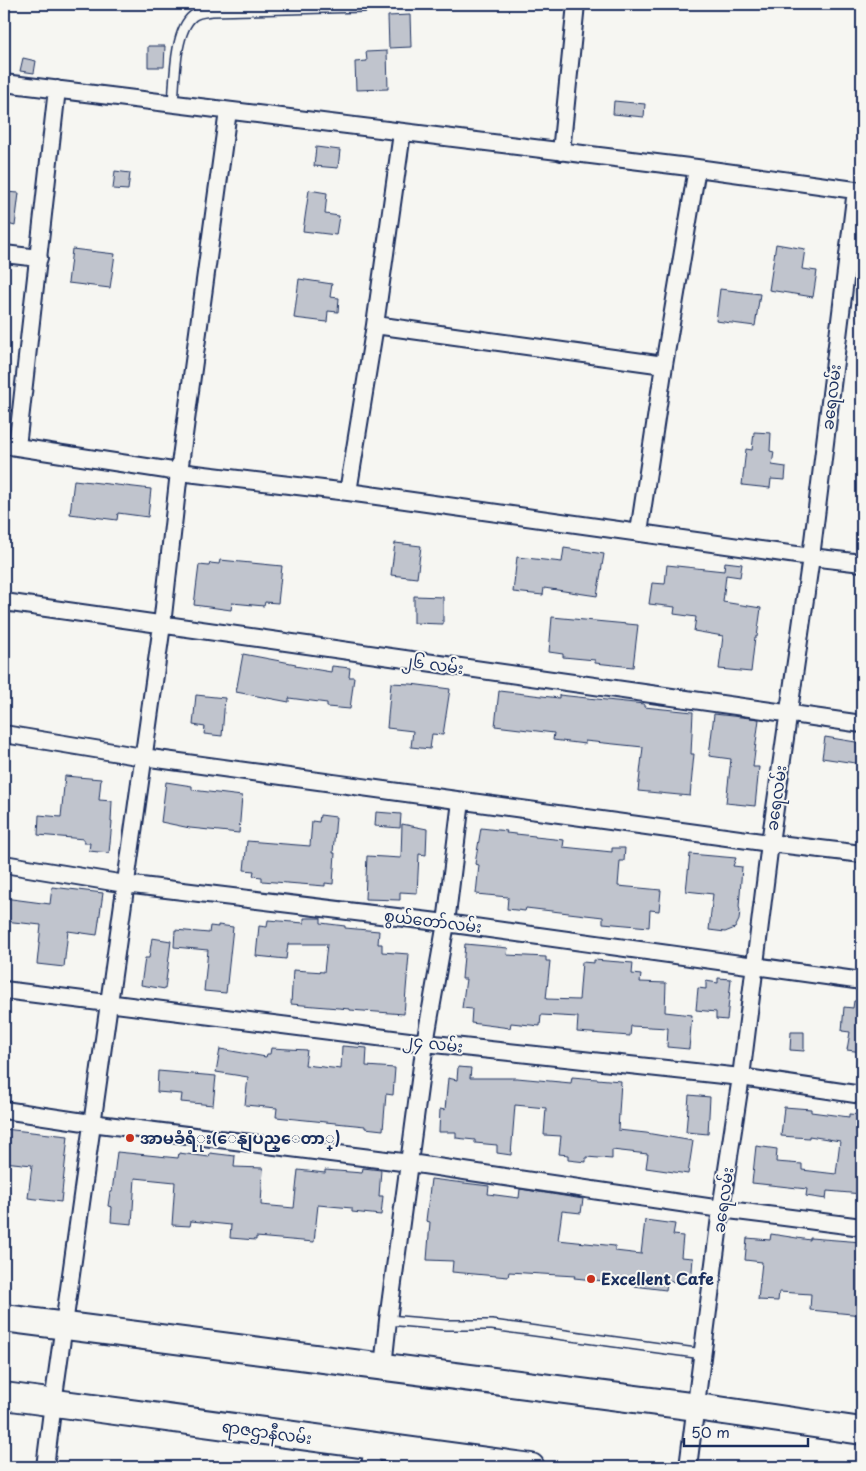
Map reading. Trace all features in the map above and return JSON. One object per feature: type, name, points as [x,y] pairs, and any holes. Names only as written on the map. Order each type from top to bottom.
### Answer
[{"type":"main road","points":[[4,1318],[696,1407],[862,1431]]},
{"type":"main road","name":"ရာဇဌာနီလမ်း","points":[[4,1396],[371,1456],[531,1467]]},
{"type":"street","points":[[561,152],[576,4]]},
{"type":"street","points":[[4,83],[697,168],[859,190]]},
{"type":"street","points":[[57,89],[39,258],[10,446],[179,472],[348,492],[862,563]]},
{"type":"street","points":[[45,1467],[91,1123],[162,625],[179,472],[228,111]]},
{"type":"street","points":[[348,492],[375,325],[402,133]]},
{"type":"street","points":[[639,532],[664,365],[697,168]]},
{"type":"street","name":"ခရေလမ်း","points":[[688,1467],[721,1209],[741,1077],[787,714],[811,557],[859,190]]},
{"type":"street","points":[[4,254],[39,258]]},
{"type":"street","points":[[375,325],[664,365]]},
{"type":"street","name":"၂၆ လမ်း","points":[[4,602],[862,724]]},
{"type":"street","points":[[4,734],[143,757],[770,844],[862,854]]},
{"type":"street","points":[[383,1367],[425,1043],[446,922],[461,801]]},
{"type":"street","name":"စွယ်တော်လမ်း","points":[[4,864],[125,884],[446,922],[862,981]]},
{"type":"street","name":"၂၄ လမ်း","points":[[4,990],[425,1043],[741,1077],[862,1095]]},
{"type":"street","points":[[4,1110],[91,1123],[410,1163],[721,1209],[862,1227]]},
{"type":"lane","points":[[173,104],[179,40],[186,25],[197,14],[212,11],[364,7]]},
{"type":"lane","points":[[388,1320],[446,1325],[492,1325],[703,1354]]},
{"type":"building","points":[[410,15],[411,47],[389,48],[388,16]]},
{"type":"building","points":[[148,46],[165,46],[164,67],[148,67]]},
{"type":"building","points":[[387,51],[388,89],[356,90],[355,62],[367,61],[366,52]]},
{"type":"building","points":[[23,58],[36,61],[34,73],[20,71]]},
{"type":"building","points":[[614,101],[645,104],[644,117],[613,114]]},
{"type":"building","points":[[316,147],[340,150],[338,168],[314,166]]},
{"type":"building","points":[[115,171],[130,173],[128,190],[113,189]]},
{"type":"building","points":[[309,190],[327,193],[325,214],[339,216],[336,235],[303,231]]},
{"type":"building","points":[[5,192],[19,193],[15,226],[4,223]]},
{"type":"building","points":[[776,244],[805,249],[802,269],[817,271],[813,297],[769,290]]},
{"type":"building","points":[[72,249],[115,254],[110,288],[68,283]]},
{"type":"building","points":[[299,279],[332,284],[330,297],[339,298],[338,312],[328,311],[327,322],[294,318]]},
{"type":"building","points":[[720,289],[760,294],[755,326],[716,321]]},
{"type":"building","points":[[754,432],[771,433],[770,451],[774,452],[772,465],[786,467],[785,480],[771,479],[770,488],[742,485],[746,449],[752,450]]},
{"type":"building","points":[[74,480],[151,489],[148,517],[118,513],[117,520],[70,514]]},
{"type":"building","points":[[395,543],[421,546],[417,578],[391,575]]},
{"type":"building","points":[[564,548],[604,554],[597,596],[544,588],[543,595],[513,592],[517,557],[562,562]]},
{"type":"building","points":[[220,560],[282,566],[278,603],[265,602],[264,606],[232,603],[231,610],[194,605],[199,565],[219,564]]},
{"type":"building","points":[[725,562],[742,564],[740,577],[726,575],[723,602],[761,608],[751,672],[719,669],[723,636],[694,631],[696,617],[674,614],[675,607],[649,604],[652,583],[665,584],[667,565],[724,571]]},
{"type":"building","points":[[414,596],[443,597],[443,624],[414,623]]},
{"type":"building","points":[[552,617],[638,625],[633,667],[595,663],[595,660],[563,657],[563,654],[549,652]]},
{"type":"building","points":[[243,654],[331,672],[332,666],[350,668],[349,677],[354,677],[350,709],[327,707],[327,703],[289,698],[289,702],[236,692]]},
{"type":"building","points":[[391,683],[450,689],[443,735],[432,734],[430,749],[411,747],[413,731],[387,728]]},
{"type":"building","points":[[499,691],[559,698],[559,695],[644,704],[644,707],[693,712],[691,754],[694,754],[690,796],[638,791],[643,747],[585,741],[585,744],[553,740],[554,733],[495,726]]},
{"type":"building","points":[[196,695],[225,698],[222,736],[204,734],[205,727],[193,725]]},
{"type":"building","points":[[714,714],[759,719],[753,767],[759,767],[755,806],[726,803],[731,759],[709,756]]},
{"type":"building","points":[[825,737],[862,743],[862,764],[822,758]]},
{"type":"building","points":[[65,776],[101,779],[99,800],[112,801],[109,853],[89,851],[90,843],[84,843],[84,839],[38,835],[39,815],[61,817]]},
{"type":"building","points":[[166,782],[192,786],[192,790],[242,796],[239,833],[190,828],[161,822]]},
{"type":"building","points":[[376,812],[401,814],[400,828],[375,826]]},
{"type":"building","points":[[320,815],[336,817],[333,884],[325,883],[325,886],[262,881],[262,877],[253,876],[254,871],[244,870],[247,841],[310,846],[312,821],[319,822]]},
{"type":"building","points":[[402,824],[427,829],[426,855],[419,854],[417,893],[400,892],[400,900],[365,899],[367,856],[401,858]]},
{"type":"building","points":[[481,828],[564,840],[563,847],[612,852],[612,848],[625,848],[624,861],[620,861],[618,886],[661,890],[659,911],[650,910],[649,927],[603,923],[603,917],[526,908],[525,911],[507,909],[508,897],[476,894],[479,865],[475,864]]},
{"type":"building","points":[[690,854],[736,858],[733,866],[742,867],[739,920],[735,928],[725,932],[709,930],[713,894],[686,891]]},
{"type":"building","points":[[52,887],[103,893],[97,935],[68,931],[64,967],[37,964],[41,925],[4,921],[4,898],[50,904]]},
{"type":"building","points":[[304,918],[321,918],[321,923],[345,926],[345,928],[379,931],[378,944],[382,944],[382,952],[409,954],[404,1014],[291,1004],[293,970],[324,972],[327,944],[288,944],[286,959],[256,956],[259,926],[267,927],[268,920],[304,923]]},
{"type":"building","points":[[218,925],[233,927],[226,993],[204,991],[208,950],[174,947],[175,930],[209,933],[210,926],[218,927]]},
{"type":"building","points":[[152,938],[171,941],[165,989],[141,985],[145,958],[149,958]]},
{"type":"building","points":[[465,944],[508,948],[507,955],[546,957],[546,961],[550,961],[546,999],[579,1000],[582,962],[594,963],[594,960],[633,963],[632,974],[641,975],[640,982],[666,983],[665,1012],[692,1015],[689,1049],[667,1047],[668,1028],[631,1026],[630,1036],[577,1032],[578,1017],[541,1015],[540,1026],[511,1023],[510,1028],[471,1023],[472,1009],[462,1008],[466,979],[462,979]]},
{"type":"building","points":[[718,978],[731,979],[727,1020],[716,1019],[716,1012],[696,1010],[698,988],[706,989],[706,981],[718,983]]},
{"type":"building","points":[[854,1001],[862,1001],[862,1052],[847,1050],[850,1032],[842,1031],[844,1007],[853,1008]]},
{"type":"building","points":[[791,1032],[804,1032],[804,1051],[790,1050]]},
{"type":"building","points":[[342,1046],[367,1048],[366,1066],[395,1068],[393,1095],[386,1094],[383,1130],[365,1128],[365,1126],[276,1117],[277,1108],[245,1105],[248,1077],[216,1072],[220,1049],[266,1057],[267,1054],[270,1054],[271,1048],[307,1050],[305,1065],[341,1069]]},
{"type":"building","points":[[458,1067],[471,1068],[470,1078],[517,1078],[571,1083],[572,1077],[621,1081],[618,1130],[693,1141],[688,1174],[646,1168],[648,1154],[612,1150],[612,1159],[586,1157],[586,1162],[568,1160],[568,1155],[559,1154],[561,1136],[544,1135],[546,1108],[515,1105],[511,1155],[497,1153],[497,1145],[475,1143],[475,1140],[456,1138],[456,1132],[439,1132],[440,1109],[445,1110],[448,1078],[457,1080]]},
{"type":"building","points":[[158,1071],[216,1076],[213,1105],[181,1102],[182,1094],[157,1092]]},
{"type":"building","points":[[689,1095],[710,1097],[708,1134],[686,1132]]},
{"type":"building","points":[[784,1107],[811,1109],[811,1112],[849,1117],[849,1114],[862,1115],[862,1194],[827,1191],[826,1199],[806,1196],[807,1189],[752,1183],[756,1146],[777,1149],[776,1162],[802,1164],[802,1170],[836,1174],[840,1141],[809,1136],[809,1138],[781,1136]]},
{"type":"building","points":[[4,1129],[68,1136],[61,1202],[28,1198],[32,1165],[4,1162]]},
{"type":"building","points":[[117,1152],[178,1158],[179,1153],[209,1157],[210,1153],[235,1156],[234,1167],[263,1168],[261,1205],[294,1208],[298,1170],[325,1173],[325,1170],[362,1173],[363,1168],[381,1170],[379,1196],[383,1196],[381,1215],[352,1212],[352,1208],[318,1205],[314,1242],[256,1237],[256,1240],[230,1238],[231,1225],[191,1221],[190,1226],[172,1225],[175,1182],[135,1178],[132,1224],[111,1222],[112,1207],[108,1206],[110,1192],[112,1192]]},
{"type":"building","points":[[431,1179],[489,1186],[488,1194],[519,1198],[520,1189],[583,1199],[581,1213],[562,1211],[558,1240],[615,1246],[615,1251],[641,1254],[645,1220],[675,1224],[673,1235],[683,1236],[681,1257],[693,1258],[691,1283],[667,1281],[666,1290],[634,1286],[634,1284],[574,1278],[575,1276],[509,1272],[508,1277],[452,1272],[453,1261],[427,1260],[430,1222],[426,1221]]},
{"type":"building","points":[[771,1234],[810,1240],[810,1238],[862,1242],[862,1315],[810,1310],[811,1294],[779,1292],[778,1301],[758,1300],[762,1262],[745,1260],[747,1238],[770,1240]]},
{"type":"place","name":"အာမခံရံုး(ေနျပည္ေတာ္)","points":[[130,1138]]},
{"type":"place","name":"Excellent Cafe","points":[[591,1279]]}]
